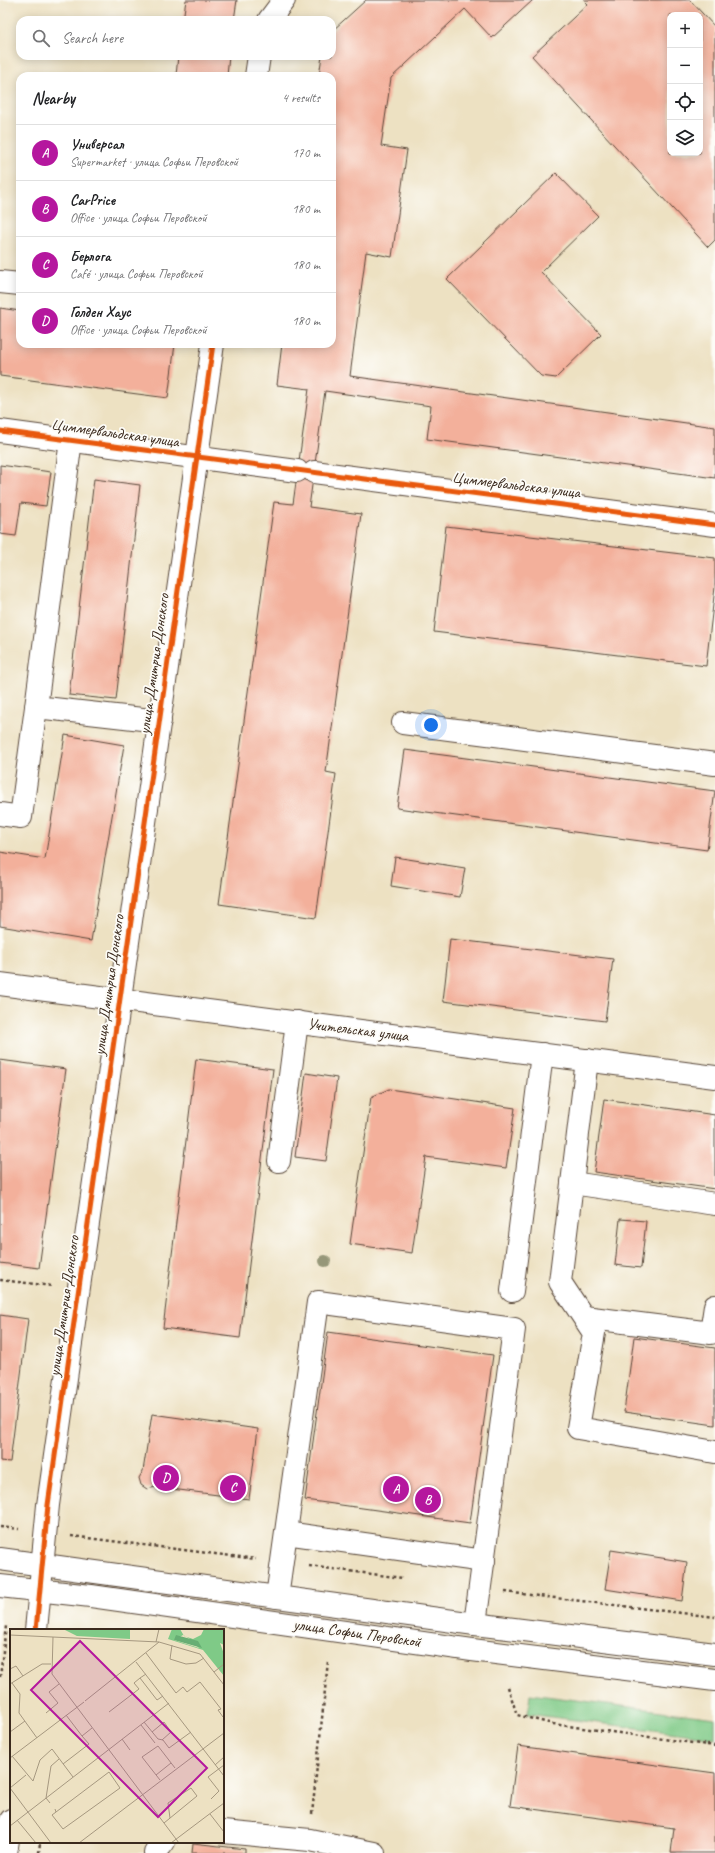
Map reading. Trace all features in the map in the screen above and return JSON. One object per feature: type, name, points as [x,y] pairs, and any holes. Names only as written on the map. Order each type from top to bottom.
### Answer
[{"type":"street","points":[[273,16],[284,0]]},
{"type":"street","points":[[257,72],[258,60]]},
{"type":"street","points":[[0,282],[16,284]]},
{"type":"street","name":"улица Дмитрия Донского","points":[[36,1629],[48,1505],[160,721],[196,457],[213,348]]},
{"type":"street","name":"Циммервальдская улица","points":[[0,431],[715,524]]},
{"type":"street","points":[[0,814],[21,817],[71,440]]},
{"type":"street","points":[[36,707],[160,721]]},
{"type":"street","points":[[403,723],[715,764]]},
{"type":"street","name":"Учительская улица","points":[[0,984],[715,1077]]},
{"type":"street","points":[[279,1161],[297,1022]]},
{"type":"street","points":[[512,1291],[542,1054]]},
{"type":"street","points":[[587,1060],[560,1282],[594,1333],[578,1428],[715,1452]]},
{"type":"street","points":[[572,1183],[715,1204]]},
{"type":"street","points":[[276,1597],[318,1302],[514,1329],[475,1624]]},
{"type":"street","points":[[584,1317],[711,1333],[715,1306]]},
{"type":"street","points":[[286,1533],[484,1561]]},
{"type":"street","name":"улица Софьи Перовской","points":[[0,1559],[475,1624],[715,1654]]},
{"type":"street","name":"улица Софьи Перовской","points":[[0,1586],[40,1590],[472,1650],[715,1680]]},
{"type":"street","points":[[6,1853],[10,1827]]},
{"type":"street","points":[[224,1832],[310,1840],[374,1853]]},
{"type":"street","points":[[155,1853],[163,1843]]},
{"type":"path","points":[[0,1280],[79,1289]]},
{"type":"path","points":[[0,1527],[21,1530]]},
{"type":"path","points":[[0,1678],[6,1626]]},
{"type":"path","points":[[310,1840],[328,1661]]},
{"type":"path","points":[[508,1687],[517,1714],[553,1724],[715,1746]]},
{"type":"path","points":[[39,1853],[40,1843]]},
{"type":"green space","points":[[530,1694],[715,1718],[715,1738],[528,1714]]},
{"type":"building","points":[[186,0],[237,0],[235,16],[184,16]]},
{"type":"building","points":[[366,0],[533,0],[492,38],[465,9],[391,78],[381,146],[407,150],[392,257],[366,252],[350,376],[715,427],[715,478],[427,439],[431,406],[325,391],[309,507],[361,514],[326,772],[336,774],[316,918],[219,904],[274,502],[293,504],[309,389],[277,385],[282,348],[336,348],[336,72],[320,72],[321,60],[336,60],[336,27]]},
{"type":"building","points":[[584,0],[690,0],[701,12],[667,12],[667,156],[703,156],[703,14],[715,27],[715,240],[708,247],[532,56],[588,4]]},
{"type":"building","points":[[178,60],[229,60],[227,72],[176,72]]},
{"type":"building","points":[[556,173],[598,216],[541,272],[601,334],[556,378],[541,376],[447,279]]},
{"type":"building","points":[[0,308],[16,310],[16,348],[174,348],[168,398],[0,376]]},
{"type":"building","points":[[0,465],[51,472],[46,506],[21,503],[16,536],[0,534]]},
{"type":"building","points":[[94,479],[140,485],[116,700],[69,695]]},
{"type":"building","points":[[446,526],[715,558],[715,587],[706,666],[434,632]]},
{"type":"building","points":[[65,735],[124,745],[91,941],[0,926],[0,852],[45,859]]},
{"type":"building","points":[[405,750],[715,791],[707,850],[397,808]]},
{"type":"building","points":[[395,857],[465,868],[460,897],[391,886]]},
{"type":"building","points":[[450,939],[613,959],[605,1021],[443,1001]]},
{"type":"building","points":[[196,1059],[273,1069],[240,1338],[163,1328]]},
{"type":"building","points":[[0,1060],[66,1069],[39,1268],[0,1263]]},
{"type":"building","points":[[306,1073],[337,1078],[326,1161],[295,1157]]},
{"type":"building","points":[[389,1089],[515,1108],[506,1168],[426,1157],[412,1253],[350,1244],[371,1097]]},
{"type":"building","points":[[604,1099],[715,1115],[715,1189],[594,1172]]},
{"type":"building","points":[[620,1219],[646,1221],[641,1268],[615,1265]]},
{"type":"building","points":[[0,1315],[28,1319],[10,1462],[0,1461]]},
{"type":"building","points":[[328,1332],[493,1355],[470,1523],[305,1500]]},
{"type":"building","points":[[634,1337],[715,1348],[715,1425],[624,1412]]},
{"type":"building","points":[[152,1414],[258,1429],[249,1499],[156,1487],[147,1489],[141,1485],[139,1478],[143,1471]]},
{"type":"building","points":[[611,1550],[687,1562],[682,1601],[605,1589]]},
{"type":"building","points":[[518,1746],[715,1773],[715,1853],[671,1853],[674,1828],[510,1806]]},
{"type":"building","points":[[193,1843],[245,1849],[245,1853],[192,1853]]},
{"type":"cycle path","points":[[36,1629],[48,1505],[212,348]]},
{"type":"cycle path","points":[[0,431],[715,525]]},
{"type":"place","name":"Голден Хаус","points":[[166,1478]]},
{"type":"place","name":"Берлога","points":[[233,1488]]},
{"type":"place","name":"Универсал","points":[[396,1489]]},
{"type":"place","name":"CarPrice","points":[[428,1500]]}]
